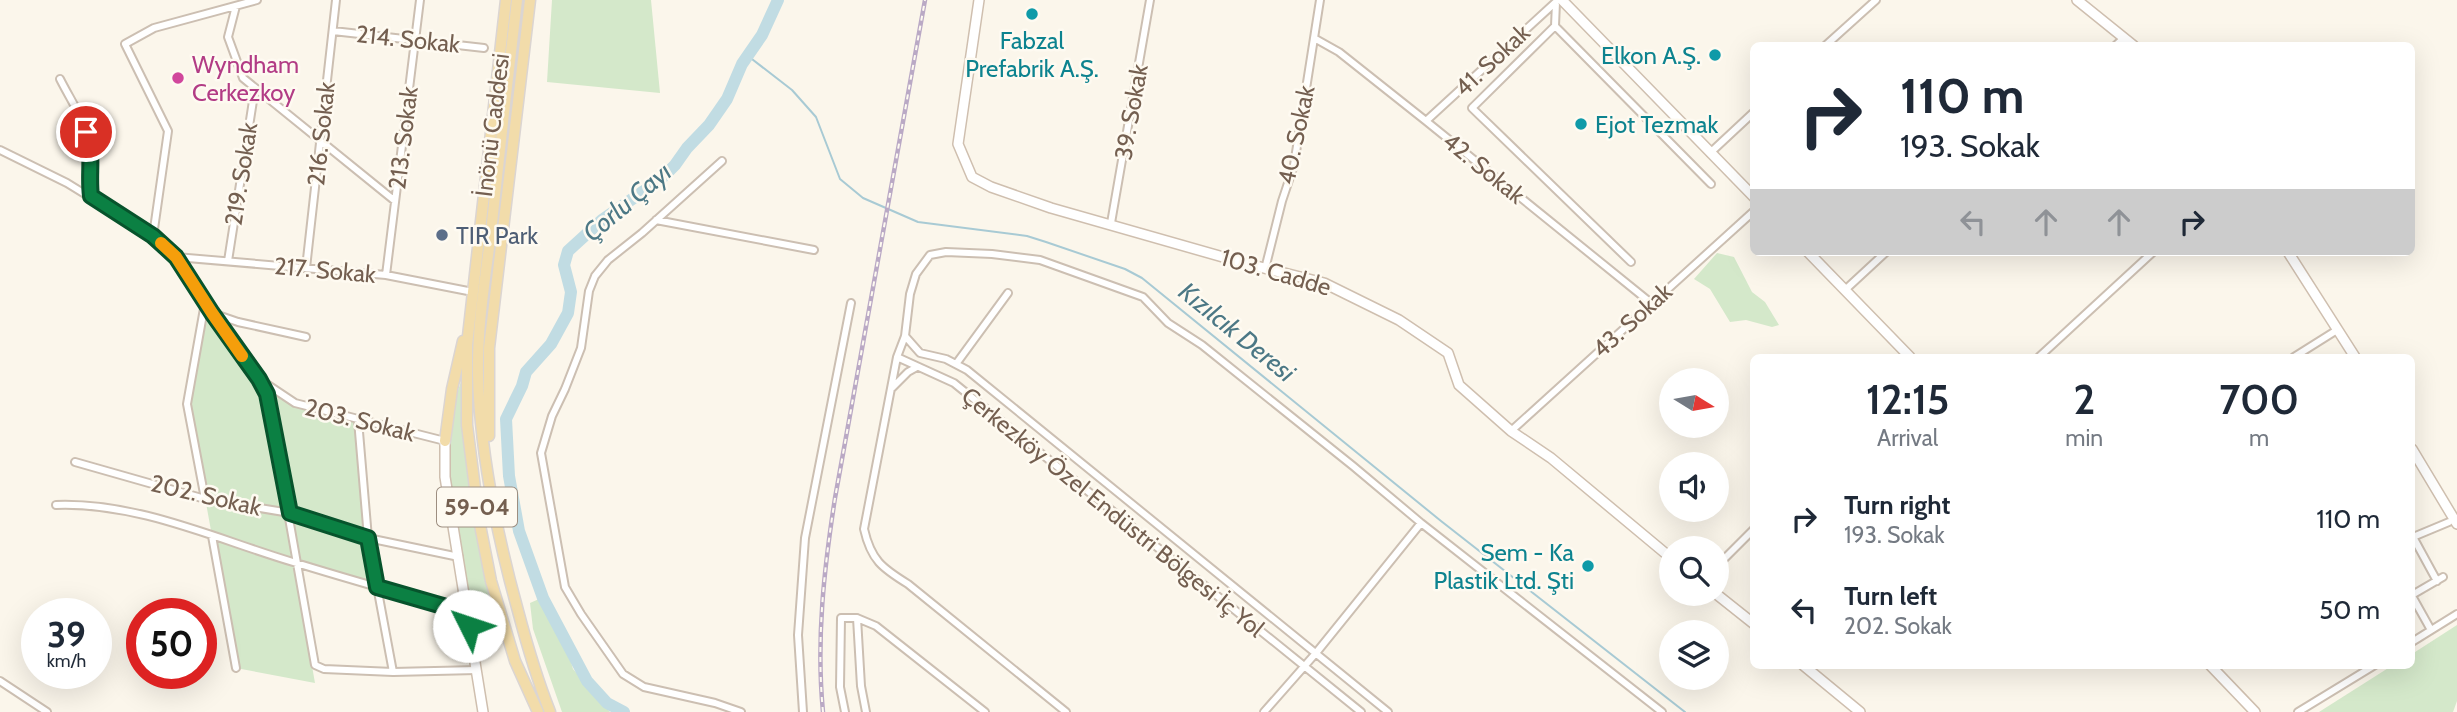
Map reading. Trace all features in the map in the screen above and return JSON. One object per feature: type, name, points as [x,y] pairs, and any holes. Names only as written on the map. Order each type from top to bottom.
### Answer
[{"type":"main road","name":"İnönü Caddesi","points":[[473,292],[506,0]]},
{"type":"main road","name":"59-04","points":[[517,0],[478,345],[482,423],[495,517],[530,655],[550,712]]},
{"type":"main road","points":[[495,517],[489,433],[489,348],[530,0]]},
{"type":"main road","points":[[445,441],[452,389],[473,292]]},
{"type":"main road","name":"59-04","points":[[473,292],[467,345],[467,425],[479,520],[491,580],[515,661],[538,712]]},
{"type":"street","points":[[153,236],[168,131],[125,44],[154,28],[257,0]]},
{"type":"street","name":"216. Sokak","points":[[306,268],[336,0]]},
{"type":"street","name":"213. Sokak","points":[[386,275],[420,0]]},
{"type":"street","name":"103. Cadde","points":[[979,0],[958,144],[972,177],[991,187],[1051,208],[1265,269],[1324,283],[1399,320],[1448,354],[1459,385],[1511,431],[1551,458],[1659,548]]},
{"type":"street","name":"39. Sokak","points":[[1111,223],[1150,0]]},
{"type":"street","name":"40. Sokak","points":[[1265,269],[1294,165],[1320,0]]},
{"type":"street","points":[[1829,42],[1876,0]]},
{"type":"street","points":[[2077,0],[2129,42]]},
{"type":"street","points":[[1559,1],[1555,26],[1472,108],[1631,262]]},
{"type":"street","points":[[1559,1],[1750,193]]},
{"type":"street","name":"41. Sokak","points":[[1426,121],[1559,1]]},
{"type":"street","points":[[236,6],[229,37],[243,78],[395,201]]},
{"type":"street","points":[[1555,26],[1711,184]]},
{"type":"street","name":"214. Sokak","points":[[332,32],[484,48]]},
{"type":"street","name":"42. Sokak","points":[[1314,38],[1339,52],[1651,303]]},
{"type":"street","points":[[2120,42],[2124,38]]},
{"type":"street","points":[[60,79],[89,139],[92,153],[89,185],[91,196]]},
{"type":"street","name":"219. Sokak","points":[[228,261],[255,88]]},
{"type":"street","points":[[1710,153],[1750,116]]},
{"type":"street","name":"203. Sokak","points":[[0,150],[91,196],[153,236],[176,257],[259,379],[295,403],[445,441]]},
{"type":"street","points":[[722,161],[608,260],[594,276],[589,291],[581,348],[552,416],[541,453],[565,587],[623,674],[644,687],[715,703],[741,712]]},
{"type":"street","name":"43. Sokak","points":[[1511,431],[1750,215]]},
{"type":"street","points":[[656,220],[814,250]]},
{"type":"street","points":[[1066,712],[908,584],[882,568],[868,548],[864,529],[897,357],[905,336],[910,294],[916,274],[930,255],[946,252],[992,254],[1040,260],[1143,297],[1168,323],[1202,345],[1420,523],[1662,712]]},
{"type":"street","points":[[1812,256],[1907,354]]},
{"type":"street","points":[[1845,289],[1882,256]]},
{"type":"street","points":[[2042,354],[2149,256]]},
{"type":"street","points":[[2291,256],[2353,354]]},
{"type":"street","name":"217. Sokak","points":[[176,257],[386,275],[473,292]]},
{"type":"street","name":"Çerkezköy Özel Endüstri Bölgesi İç Yol","points":[[956,364],[1008,293]]},
{"type":"street","points":[[205,303],[187,404],[205,499]]},
{"type":"street","points":[[803,712],[798,635],[805,537],[851,303]]},
{"type":"street","points":[[212,313],[306,337]]},
{"type":"street","points":[[2299,354],[2337,330]]},
{"type":"street","name":"Çerkezköy Özel Endüstri Bölgesi İç Yol","points":[[905,336],[920,353],[946,359],[988,386],[1388,712]]},
{"type":"street","name":"Çerkezköy Özel Endüstri Bölgesi İç Yol","points":[[897,357],[954,383],[1361,712]]},
{"type":"street","points":[[891,390],[908,372],[917,367]]},
{"type":"street","points":[[259,379],[267,394],[315,665],[324,669],[393,672],[477,670]]},
{"type":"street","points":[[358,421],[368,538],[393,672]]},
{"type":"street","points":[[445,441],[445,477],[483,712]]},
{"type":"street","points":[[2415,454],[2453,523],[2415,536]]},
{"type":"street","name":"202. Sokak","points":[[75,462],[205,499],[290,513],[368,538],[459,557]]},
{"type":"street","points":[[56,505],[82,504],[137,513],[467,613]]},
{"type":"street","points":[[1264,712],[1316,653],[1420,523]]},
{"type":"street","points":[[1729,554],[1750,533]]},
{"type":"street","points":[[212,536],[236,668]]},
{"type":"street","points":[[2415,540],[2440,579],[2415,594]]},
{"type":"street","points":[[2415,601],[2431,630]]},
{"type":"street","points":[[1729,604],[1750,621]]},
{"type":"street","points":[[2415,640],[2457,614]]},
{"type":"street","points":[[845,712],[840,687],[841,618],[857,618],[876,626],[985,712]]},
{"type":"street","points":[[857,618],[860,685],[866,712]]},
{"type":"street","points":[[469,626],[503,621]]},
{"type":"street","points":[[1808,669],[1860,712]]},
{"type":"street","points":[[2214,669],[2255,712]]},
{"type":"street","points":[[2298,712],[2368,669]]},
{"type":"street","points":[[0,681],[47,712]]},
{"type":"green space","points":[[552,0],[651,0],[660,93],[547,82]]},
{"type":"green space","points":[[1717,253],[1734,257],[1752,292],[1765,302],[1779,325],[1772,327],[1746,320],[1730,322],[1710,289],[1694,279]]},
{"type":"green space","points":[[205,315],[264,394],[315,683],[236,668],[188,404]]},
{"type":"green space","points":[[461,382],[470,477],[498,617],[470,623],[454,533],[448,471],[452,411]]},
{"type":"green space","points":[[273,394],[294,406],[357,421],[378,587],[299,566],[270,396]]},
{"type":"green space","points":[[539,599],[564,637],[573,669],[610,712],[562,712],[533,629],[530,603]]},
{"type":"green space","points":[[2457,625],[2457,701],[2453,712],[2319,712],[2387,669],[2415,669],[2415,652]]},
{"type":"waterway","name":"Çorlu Çayı","points":[[624,712],[607,703],[587,681],[543,598],[519,531],[509,476],[506,419],[526,372],[551,344],[568,313],[571,292],[564,265],[568,251],[602,220],[661,179],[709,125],[727,99],[742,64],[762,35],[778,0]]},
{"type":"waterway","name":"Kızılcık Deresi","points":[[748,56],[792,90],[816,117],[840,179],[863,198],[918,222],[1027,236],[1125,269],[1142,278],[1441,521],[1685,712]]},
{"type":"railway","points":[[823,712],[821,631],[831,525],[925,0]]},
{"type":"slow traffic","points":[[161,243],[176,257],[242,356]]},
{"type":"place","name":"Fabzal Prefabrik A.Ş.","points":[[1032,14]]},
{"type":"place","name":"Elkon A.Ş.","points":[[1715,55]]},
{"type":"place","name":"Wyndham Cerkezkoy","points":[[178,78]]},
{"type":"place","name":"Ejot Tezmak","points":[[1581,124]]},
{"type":"place","name":"TIR Park","points":[[442,235]]},
{"type":"place","name":"Sem - Ka Plastik Ltd. Şti","points":[[1588,566]]},
{"type":"route","points":[[86,132],[92,153],[89,185],[91,196],[153,236],[176,257],[259,379],[267,394],[290,513],[368,538],[377,587],[467,613],[469,626]]}]
